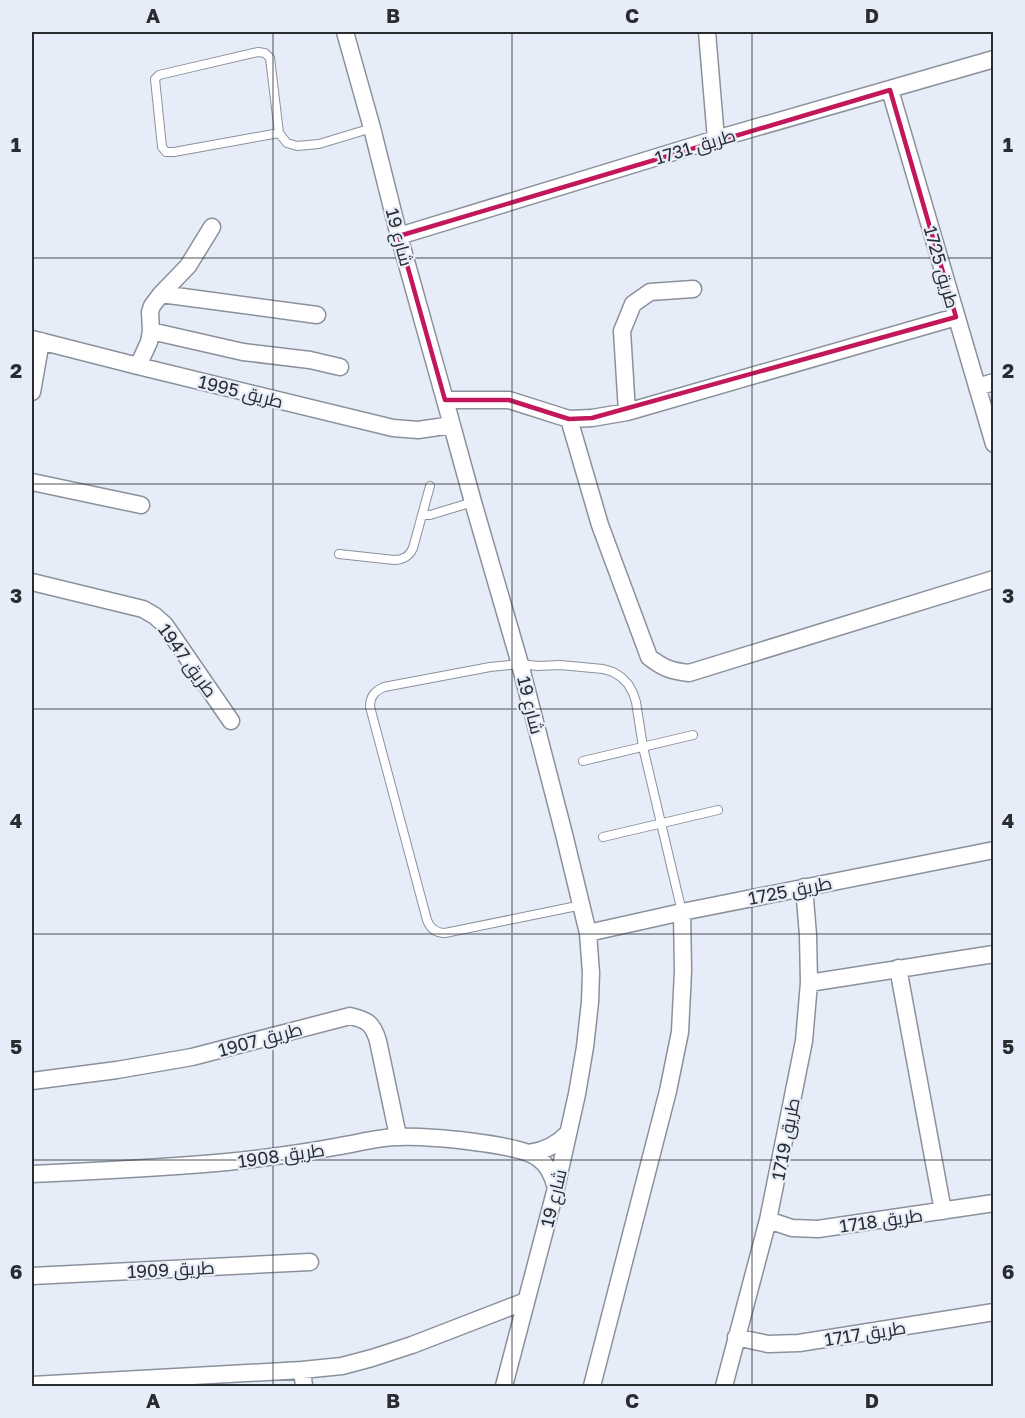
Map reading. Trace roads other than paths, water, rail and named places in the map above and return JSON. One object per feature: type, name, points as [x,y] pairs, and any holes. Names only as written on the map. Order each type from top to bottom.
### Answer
[{"type":"street","name":"شارع 19","points":[[345,32],[399,236],[520,664],[588,933],[591,973],[590,1002],[578,1094],[504,1386]]},
{"type":"street","points":[[707,32],[716,139]]},
{"type":"street","name":"طريق 1731","points":[[399,236],[716,139],[993,59]]},
{"type":"street","name":"طريق 1725","points":[[890,90],[993,444]]},
{"type":"street","points":[[138,366],[149,342],[152,306],[188,266],[212,227]]},
{"type":"street","points":[[627,411],[622,331],[633,304],[650,292],[693,289]]},
{"type":"street","points":[[161,294],[317,315]]},
{"type":"street","points":[[446,400],[509,400],[569,419],[592,418],[627,411],[956,317]]},
{"type":"street","points":[[151,331],[243,352],[309,360],[340,367]]},
{"type":"street","points":[[32,392],[37,340]]},
{"type":"street","name":"طريق 1995","points":[[37,340],[393,428],[418,430],[452,425]]},
{"type":"street","points":[[977,387],[993,382]]},
{"type":"street","points":[[569,419],[600,525],[649,657],[670,671],[689,673],[993,579]]},
{"type":"street","points":[[32,482],[141,505]]},
{"type":"street","name":"طريق 1947","points":[[32,582],[143,609],[155,616],[165,625],[231,721]]},
{"type":"street","name":"طريق 1725","points":[[588,933],[993,850]]},
{"type":"street","name":"طريق 1719","points":[[724,1386],[768,1220],[804,1041],[809,982],[804,887]]},
{"type":"street","points":[[592,1386],[668,1090],[680,1032],[683,971],[682,912]]},
{"type":"street","points":[[809,982],[993,954]]},
{"type":"street","points":[[898,968],[943,1211]]},
{"type":"street","name":"طريق 1907","points":[[32,1081],[192,1057],[350,1016],[364,1019],[374,1028],[398,1137]]},
{"type":"street","points":[[529,1153],[551,1147],[568,1133]]},
{"type":"street","name":"طريق 1908","points":[[32,1174],[251,1160],[398,1137],[456,1140],[529,1153],[537,1157],[550,1171],[556,1188]]},
{"type":"street","name":"طريق 1718","points":[[768,1220],[792,1228],[818,1229],[993,1203]]},
{"type":"street","name":"طريق 1909","points":[[32,1276],[310,1262]]},
{"type":"street","points":[[32,1385],[303,1378],[412,1345],[526,1301]]},
{"type":"street","name":"طريق 1717","points":[[736,1336],[768,1344],[799,1343],[993,1312]]},
{"type":"lane","points":[[279,133],[166,152],[162,147],[155,79],[159,75],[258,52],[265,53],[270,58],[279,133],[287,143],[297,146],[319,144],[372,128]]},
{"type":"lane","points":[[339,554],[394,560],[405,558],[413,548],[430,486]]},
{"type":"lane","points":[[422,515],[430,516],[473,502]]},
{"type":"lane","points":[[582,905],[445,933],[431,928],[370,707],[375,692],[384,687],[490,666],[520,664],[603,669],[621,677],[628,684],[636,702],[643,747],[682,912]]},
{"type":"lane","points":[[583,761],[693,735]]},
{"type":"lane","points":[[603,837],[718,810]]}]
